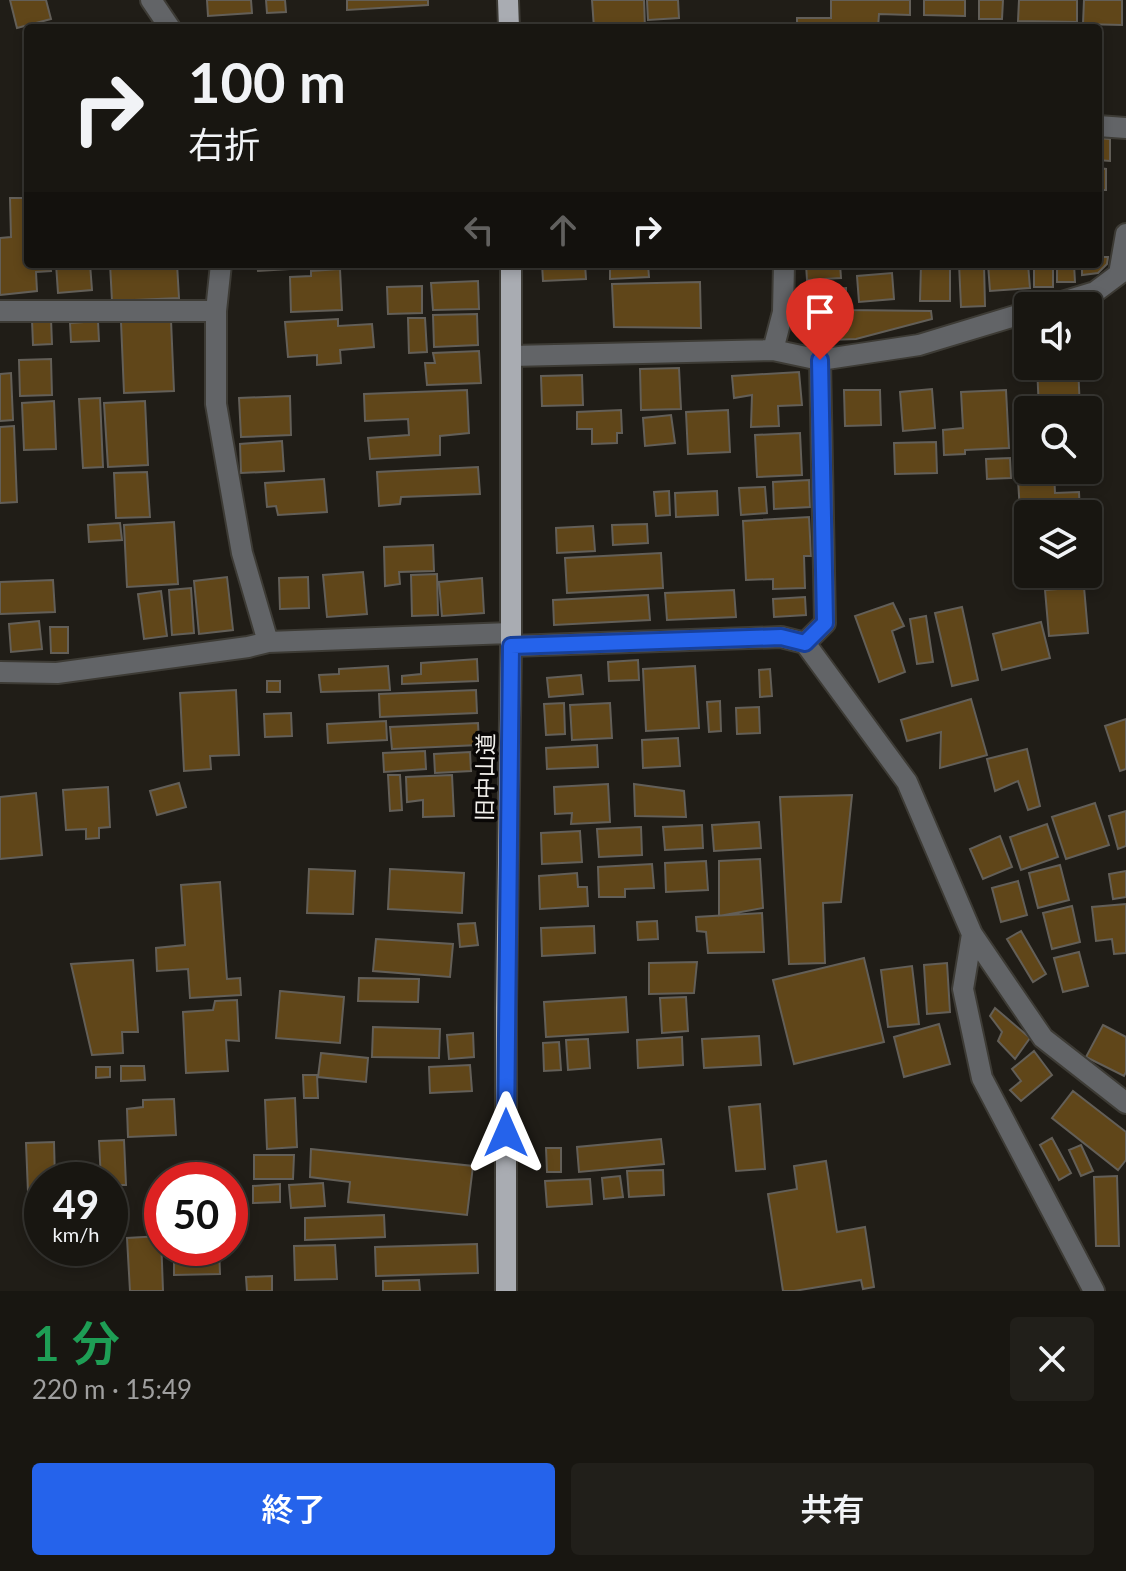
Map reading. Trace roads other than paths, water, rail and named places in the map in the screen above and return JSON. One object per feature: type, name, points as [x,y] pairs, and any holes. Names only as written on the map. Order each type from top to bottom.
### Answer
[{"type":"main road","points":[[508,0],[509,24]]},
{"type":"main road","name":"旧中山道","points":[[506,1291],[511,268]]},
{"type":"street","points":[[151,0],[167,24]]},
{"type":"street","points":[[1102,126],[1126,128]]},
{"type":"street","points":[[1095,292],[1119,274],[1126,234]]},
{"type":"street","points":[[221,268],[216,311],[216,404],[242,553],[268,642]]},
{"type":"street","points":[[773,350],[783,312],[784,268]]},
{"type":"street","points":[[0,311],[216,311]]},
{"type":"street","points":[[511,356],[773,350],[820,360],[919,345],[1014,316]]},
{"type":"street","points":[[805,643],[825,623],[820,360]]},
{"type":"street","points":[[0,672],[57,673],[268,642],[781,637],[805,643],[907,782],[972,934],[1043,1038],[1126,1103]]},
{"type":"street","points":[[972,934],[963,989],[982,1078],[1094,1291]]}]
